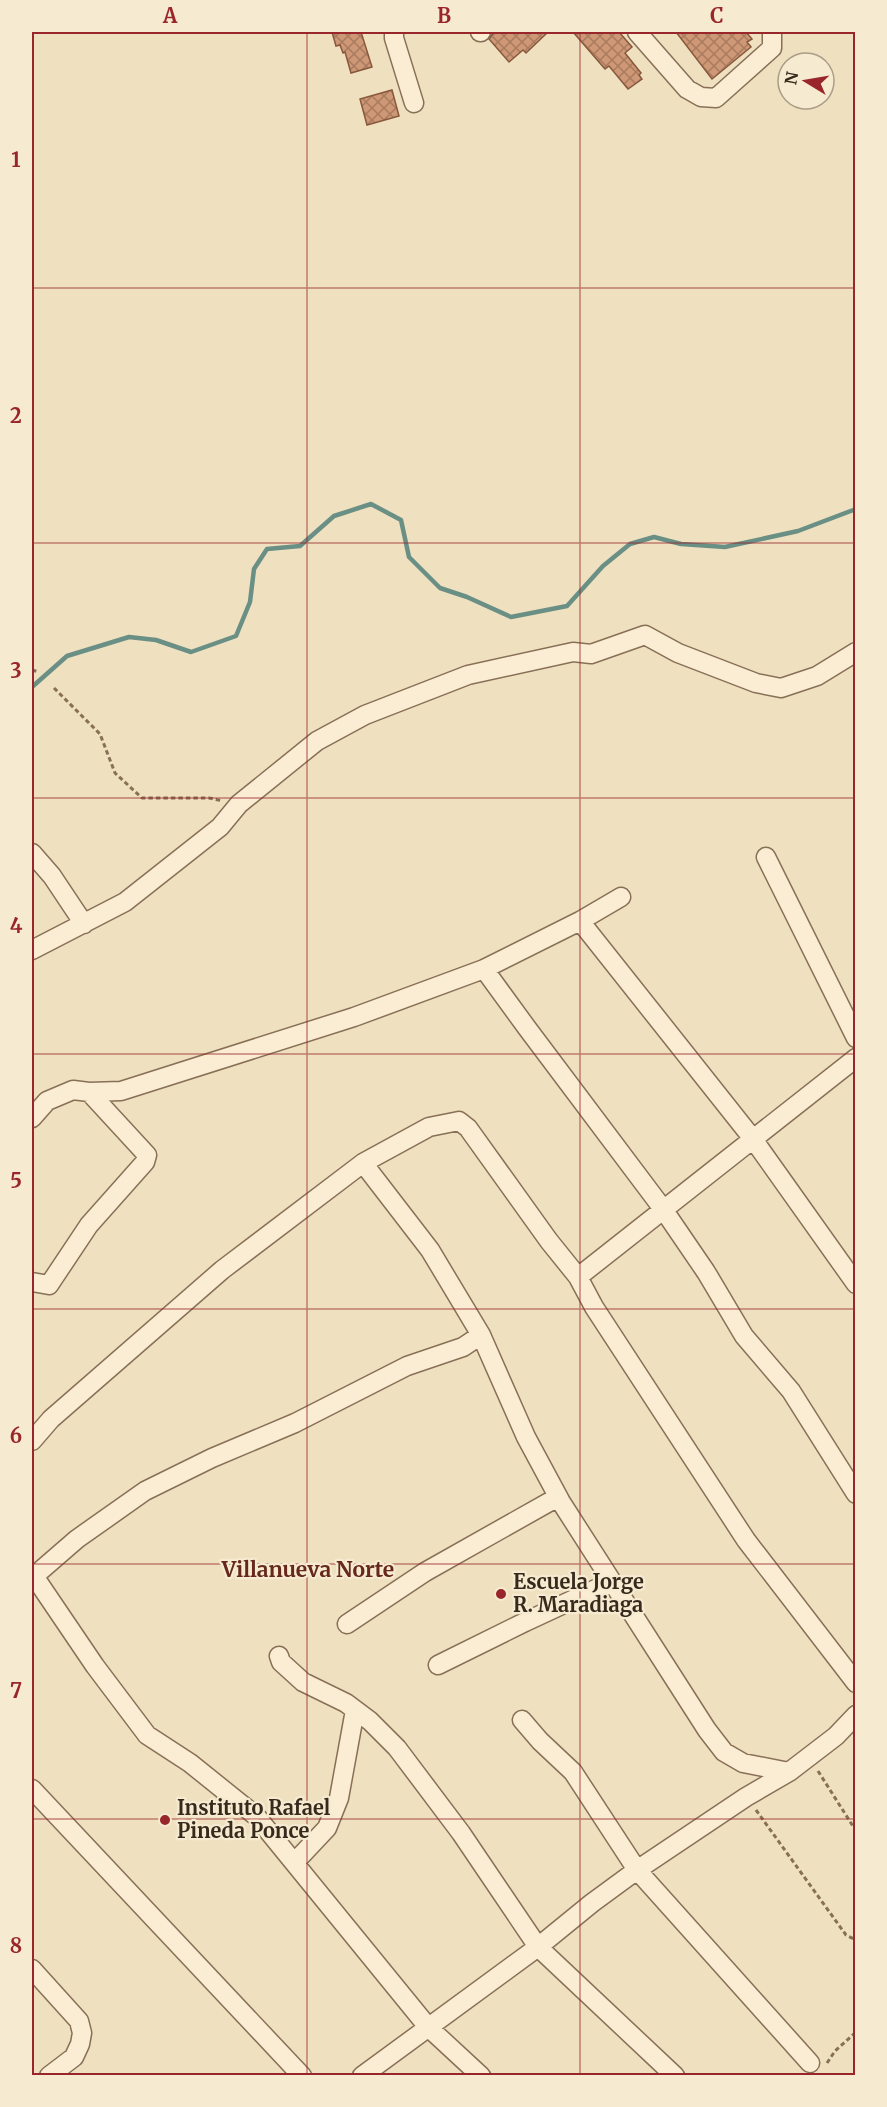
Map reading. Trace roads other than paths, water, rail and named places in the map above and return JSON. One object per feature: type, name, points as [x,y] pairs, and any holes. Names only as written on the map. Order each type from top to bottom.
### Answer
[{"type":"street","points":[[394,32],[414,103]]},
{"type":"street","points":[[637,32],[687,89],[701,97],[716,98],[772,48],[772,32]]},
{"type":"street","points":[[32,950],[134,896],[220,828],[239,804],[317,741],[365,715],[468,675],[573,652],[591,654],[645,635],[678,653],[756,684],[781,688],[818,676],[855,652]]},
{"type":"street","points":[[32,853],[52,876],[84,924]]},
{"type":"street","points":[[766,857],[855,1038]]},
{"type":"street","points":[[32,1118],[47,1101],[74,1090],[121,1091],[354,1017],[484,969],[580,921],[621,897]]},
{"type":"street","points":[[580,921],[753,1139],[855,1284]]},
{"type":"street","points":[[484,969],[526,1029],[663,1209],[706,1272],[744,1336],[791,1391],[855,1494]]},
{"type":"street","points":[[578,1277],[753,1139],[853,1065]]},
{"type":"street","points":[[32,1282],[49,1285],[89,1226],[145,1162],[147,1155],[89,1092]]},
{"type":"street","points":[[32,1441],[51,1419],[222,1270],[363,1163],[429,1127],[459,1121],[468,1128],[549,1241],[578,1277],[594,1307],[746,1540],[855,1683]]},
{"type":"street","points":[[363,1163],[430,1250],[481,1335],[526,1437],[558,1497],[707,1730],[724,1752],[743,1763],[789,1772]]},
{"type":"street","points":[[481,1335],[463,1347],[407,1366],[295,1423],[212,1458],[145,1491],[77,1539],[32,1575],[95,1666],[147,1735],[190,1763],[256,1816],[428,2027],[481,2076]]},
{"type":"street","points":[[347,1624],[425,1572],[558,1497]]},
{"type":"street","points":[[438,1665],[611,1582]]},
{"type":"street","points":[[279,1656],[281,1662],[303,1682],[356,1710],[397,1748],[461,1833],[538,1947],[675,2076]]},
{"type":"street","points":[[295,1862],[327,1828],[339,1798],[356,1710]]},
{"type":"street","points":[[362,2076],[538,1947],[637,1870],[746,1797],[789,1772],[836,1736],[855,1715]]},
{"type":"street","points":[[522,1720],[540,1741],[573,1772],[637,1870],[810,2062]]},
{"type":"street","points":[[32,1789],[302,2076]]},
{"type":"street","points":[[32,1969],[79,2020],[82,2033],[74,2058],[49,2076]]},
{"type":"waterway","points":[[32,687],[67,656],[129,637],[156,640],[191,652],[236,636],[250,602],[254,569],[267,549],[300,546],[334,516],[371,504],[401,520],[409,557],[440,588],[467,597],[511,617],[567,606],[603,566],[630,544],[654,537],[681,544],[725,547],[798,531],[856,509]]},
{"type":"place","name":"Escuela Jorge R. Maradiaga","points":[[501,1594]]},
{"type":"place","name":"Instituto Rafael Pineda Ponce","points":[[165,1820]]},
{"type":"district","name":"Villanueva Norte","points":[[308,1570]]}]
